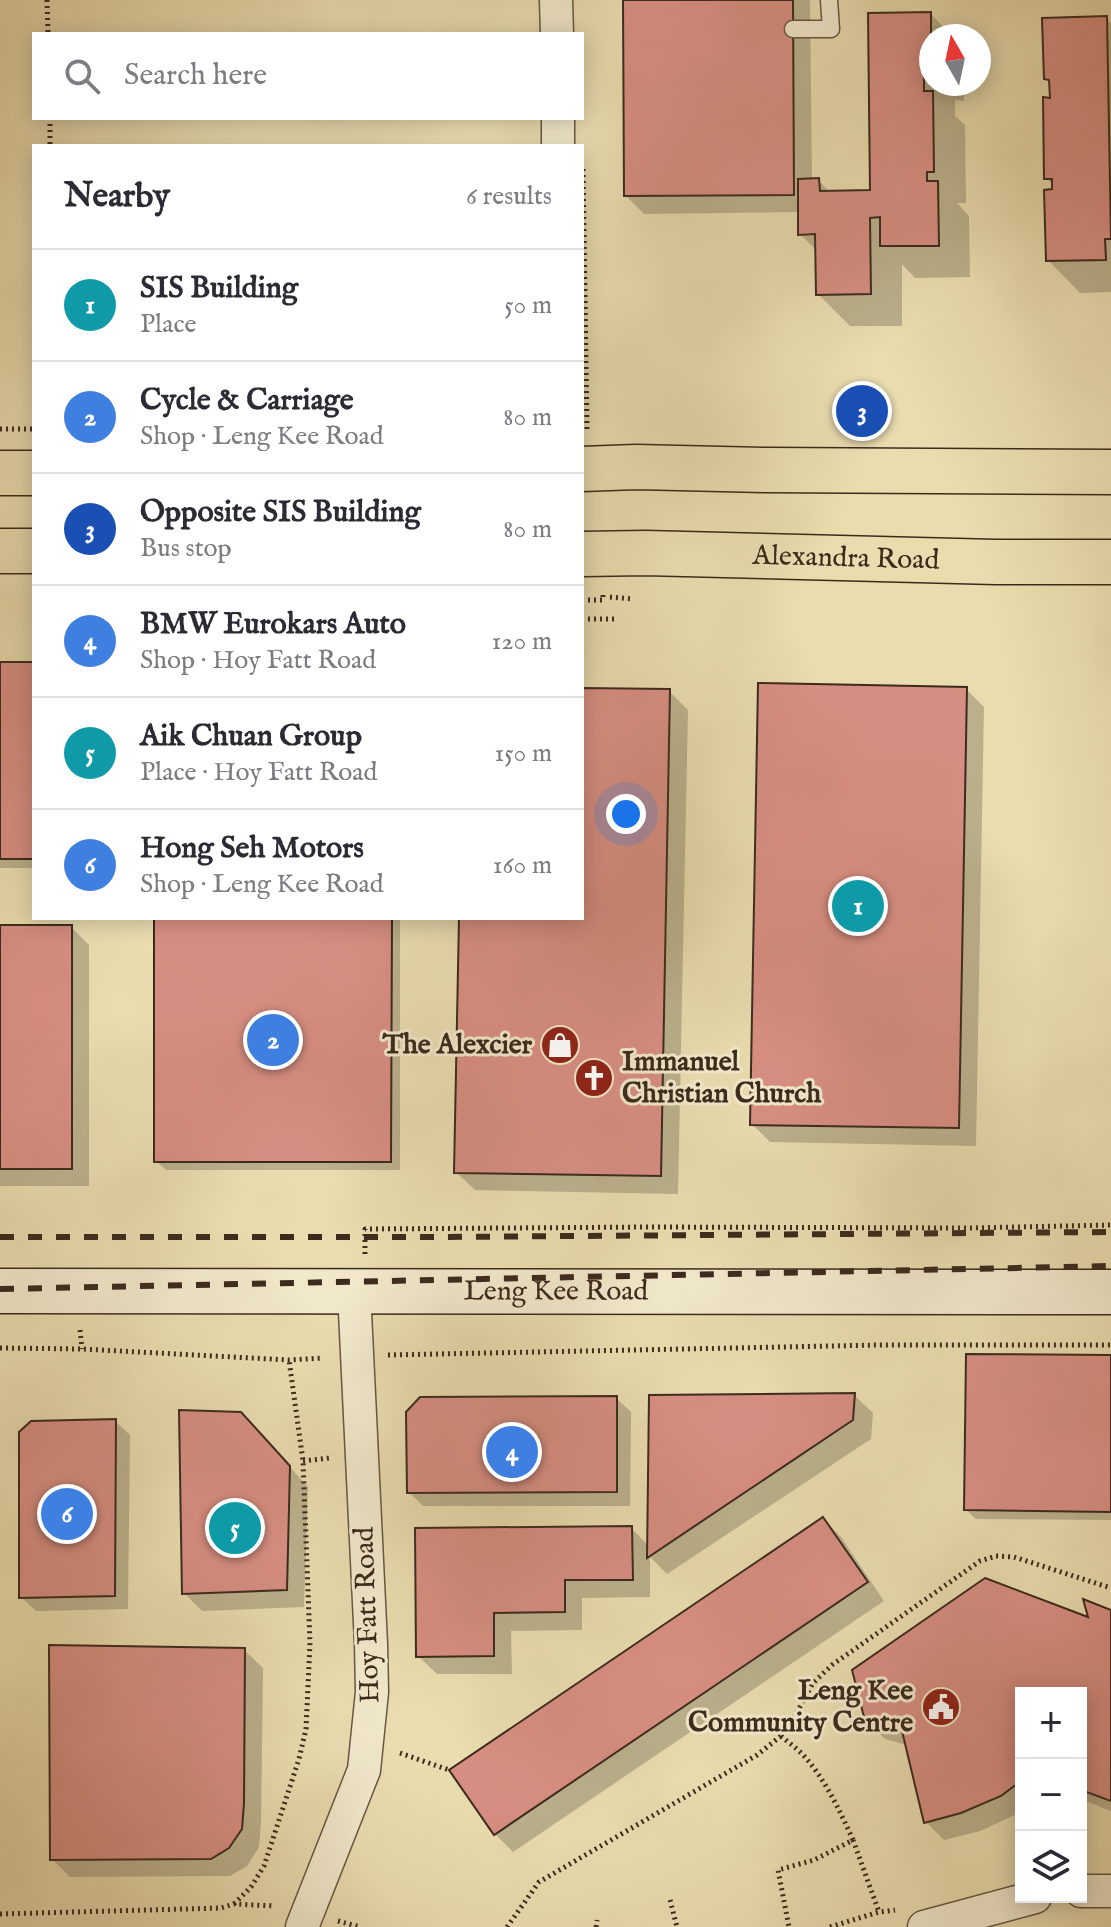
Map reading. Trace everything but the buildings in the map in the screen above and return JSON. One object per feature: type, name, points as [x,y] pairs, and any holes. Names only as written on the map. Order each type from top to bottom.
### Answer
[{"type":"main road","points":[[585,451],[636,467],[1111,472]]},
{"type":"main road","points":[[0,473],[32,473]]},
{"type":"main road","points":[[0,551],[32,551]]},
{"type":"main road","name":"Alexandra Road","points":[[584,554],[1111,562]]},
{"type":"street","points":[[556,0],[557,32]]},
{"type":"street","points":[[558,120],[558,144]]},
{"type":"street","name":"Leng Kee Road","points":[[0,1291],[359,1274],[1111,1292]]},
{"type":"street","name":"Hoy Fatt Road","points":[[302,1927],[364,1770],[371,1714],[371,1644],[357,1357],[359,1274]]},
{"type":"street","points":[[1087,1891],[1111,1891]]},
{"type":"street","points":[[924,1927],[1015,1902]]},
{"type":"lane","points":[[793,29],[831,29],[829,0]]},
{"type":"path","points":[[47,0],[48,32]]},
{"type":"path","points":[[50,120],[50,144]]},
{"type":"path","points":[[584,309],[585,451]]},
{"type":"path","points":[[0,429],[32,429]]},
{"type":"path","points":[[617,598],[633,599]]},
{"type":"path","points":[[584,600],[603,600]]},
{"type":"path","points":[[584,619],[616,619]]},
{"type":"path","points":[[359,1274],[365,1229],[1111,1225]]},
{"type":"path","points":[[0,1348],[82,1349],[289,1360],[414,1354],[880,1345],[1111,1345]]},
{"type":"path","points":[[234,1904],[251,1887],[264,1866],[306,1729],[310,1643],[303,1461],[289,1360]]},
{"type":"path","points":[[507,1927],[539,1882],[757,1755],[781,1736],[813,1683],[832,1665],[980,1561],[996,1556],[1014,1557],[1111,1588]]},
{"type":"path","points":[[781,1736],[804,1756],[839,1810],[879,1912]]},
{"type":"path","points":[[399,1752],[449,1770]]},
{"type":"path","points":[[789,1927],[778,1870],[814,1860],[853,1840]]},
{"type":"path","points":[[670,1900],[677,1927]]},
{"type":"path","points":[[0,1914],[221,1908],[234,1904],[276,1906]]},
{"type":"railway","points":[[0,1237],[1111,1232]]},
{"type":"railway","points":[[0,1289],[1111,1266]]},
{"type":"place","name":"Opposite SIS Building","points":[[862,411]]},
{"type":"place","name":"SIS Building","points":[[858,906]]},
{"type":"place","name":"Cycle & Carriage","points":[[273,1040]]},
{"type":"place","name":"The Alexcier","points":[[560,1045]]},
{"type":"place","name":"Immanuel Christian Church","points":[[594,1078]]},
{"type":"place","name":"BMW Eurokars Auto","points":[[512,1452]]},
{"type":"place","name":"Hong Seh Motors","points":[[67,1514]]},
{"type":"place","name":"Aik Chuan Group","points":[[235,1528]]},
{"type":"place","name":"Leng Kee Community Centre","points":[[941,1707]]}]
